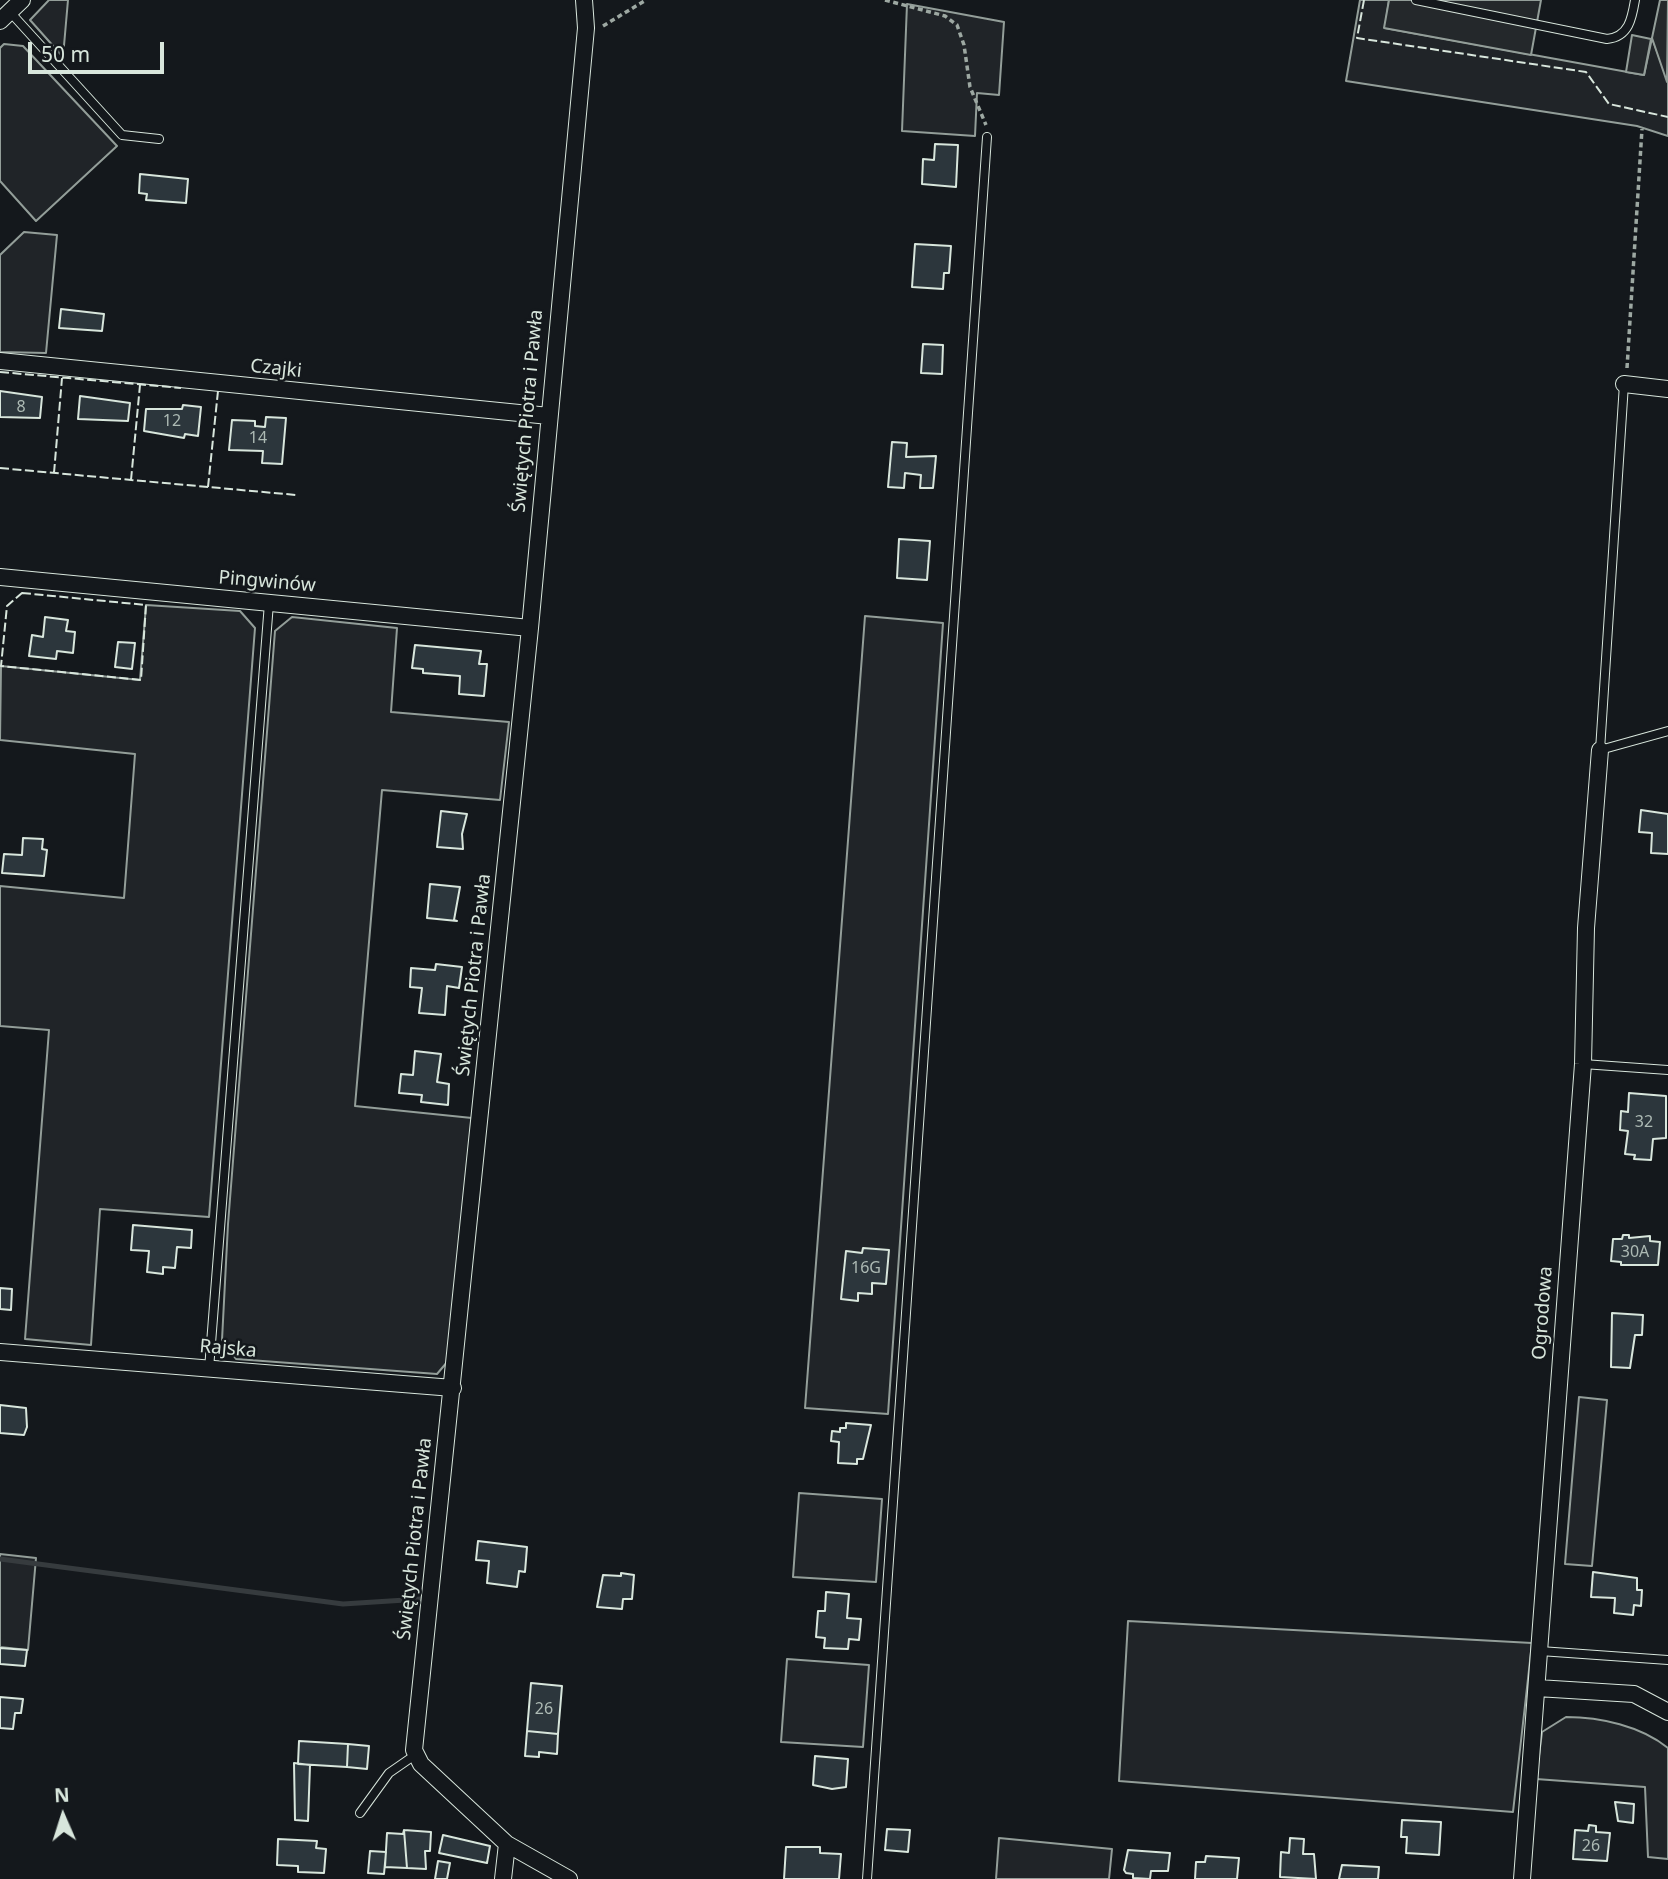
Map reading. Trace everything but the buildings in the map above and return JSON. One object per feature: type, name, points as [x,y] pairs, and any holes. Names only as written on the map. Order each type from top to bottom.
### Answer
[{"type":"street","points":[[5,17],[22,0]]},
{"type":"street","name":"Świętych Piotra i Pawła","points":[[415,1755],[530,628],[586,28],[584,0]]},
{"type":"street","name":"Czajki","points":[[0,361],[549,416]]},
{"type":"street","points":[[1624,384],[1668,389]]},
{"type":"street","name":"Pingwinów","points":[[0,577],[530,628]]},
{"type":"street","name":"Ogrodowa","points":[[1522,1879],[1583,1064],[1586,928],[1600,750]]},
{"type":"street","name":"Rajska","points":[[0,1352],[453,1388]]},
{"type":"street","points":[[1537,1688],[1634,1694],[1668,1712]]},
{"type":"street","points":[[415,1755],[506,1844],[569,1879]]},
{"type":"street","points":[[503,1879],[506,1844]]},
{"type":"lane","points":[[1416,0],[1607,39],[1618,37],[1627,29],[1635,0]]},
{"type":"lane","points":[[5,17],[122,135],[159,139]]},
{"type":"lane","points":[[867,1879],[986,137]]},
{"type":"lane","points":[[1624,384],[1600,750],[1668,731]]},
{"type":"lane","points":[[209,1369],[269,603]]},
{"type":"lane","points":[[1583,1064],[1668,1070]]},
{"type":"lane","points":[[1539,1650],[1668,1660]]},
{"type":"lane","points":[[360,1813],[389,1773],[415,1755]]},
{"type":"path","points":[[586,28],[609,24],[646,0]]},
{"type":"path","points":[[886,0],[904,8],[936,13],[957,25],[964,45],[970,87],[985,117],[986,137]]},
{"type":"path","points":[[1624,384],[1642,129]]},
{"type":"shaded area","points":[[49,0],[68,0],[63,57],[30,20]]},
{"type":"shaded area","points":[[1360,0],[1389,0],[1385,28],[1644,75],[1652,38],[1668,81],[1668,136],[1637,126],[1346,81]]},
{"type":"shaded area","points":[[1389,0],[1541,0],[1531,55],[1384,28]]},
{"type":"shaded area","points":[[1660,0],[1668,0],[1667,82],[1652,38]]},
{"type":"shaded area","points":[[907,4],[1004,22],[999,95],[977,93],[975,136],[902,131]]},
{"type":"shaded area","points":[[1632,35],[1651,39],[1644,75],[1626,72]]},
{"type":"shaded area","points":[[4,44],[23,46],[117,146],[36,221],[0,181],[0,48]]},
{"type":"shaded area","points":[[24,232],[57,235],[46,353],[0,352],[0,255]]},
{"type":"shaded area","points":[[146,605],[240,611],[255,628],[209,1217],[100,1209],[91,1345],[25,1339],[49,1030],[0,1026],[0,886],[124,898],[135,754],[0,740],[1,666],[140,680]]},
{"type":"shaded area","points":[[865,616],[943,623],[888,1414],[805,1408]]},
{"type":"shaded area","points":[[292,617],[397,628],[391,712],[509,722],[500,800],[382,790],[355,1106],[472,1118],[448,1361],[437,1374],[236,1359],[222,1340],[228,1224],[275,631]]},
{"type":"shaded area","points":[[1579,1397],[1607,1400],[1592,1566],[1565,1564]]},
{"type":"shaded area","points":[[799,1493],[882,1499],[876,1582],[793,1577]]},
{"type":"shaded area","points":[[0,1554],[36,1558],[28,1650],[0,1647]]},
{"type":"shaded area","points":[[1128,1621],[1532,1643],[1513,1812],[1119,1781]]},
{"type":"shaded area","points":[[787,1659],[869,1665],[863,1747],[781,1742]]},
{"type":"shaded area","points":[[1566,1717],[1620,1724],[1657,1740],[1668,1748],[1668,1859],[1648,1857],[1645,1787],[1536,1779],[1542,1732]]},
{"type":"shaded area","points":[[999,1838],[1112,1849],[1109,1879],[996,1879]]},
{"type":"waterway","points":[[0,1559],[343,1604],[421,1599]]},
{"type":"fence","points":[[1364,0],[1357,38],[1586,72],[1609,104],[1668,117]]},
{"type":"fence","points":[[0,372],[181,388]]},
{"type":"fence","points":[[54,473],[62,378]]},
{"type":"fence","points":[[131,480],[140,385]]},
{"type":"fence","points":[[208,487],[218,391]]},
{"type":"fence","points":[[0,468],[296,495]]},
{"type":"fence","points":[[22,593],[146,605],[141,680],[1,666],[7,606],[22,593]]}]
